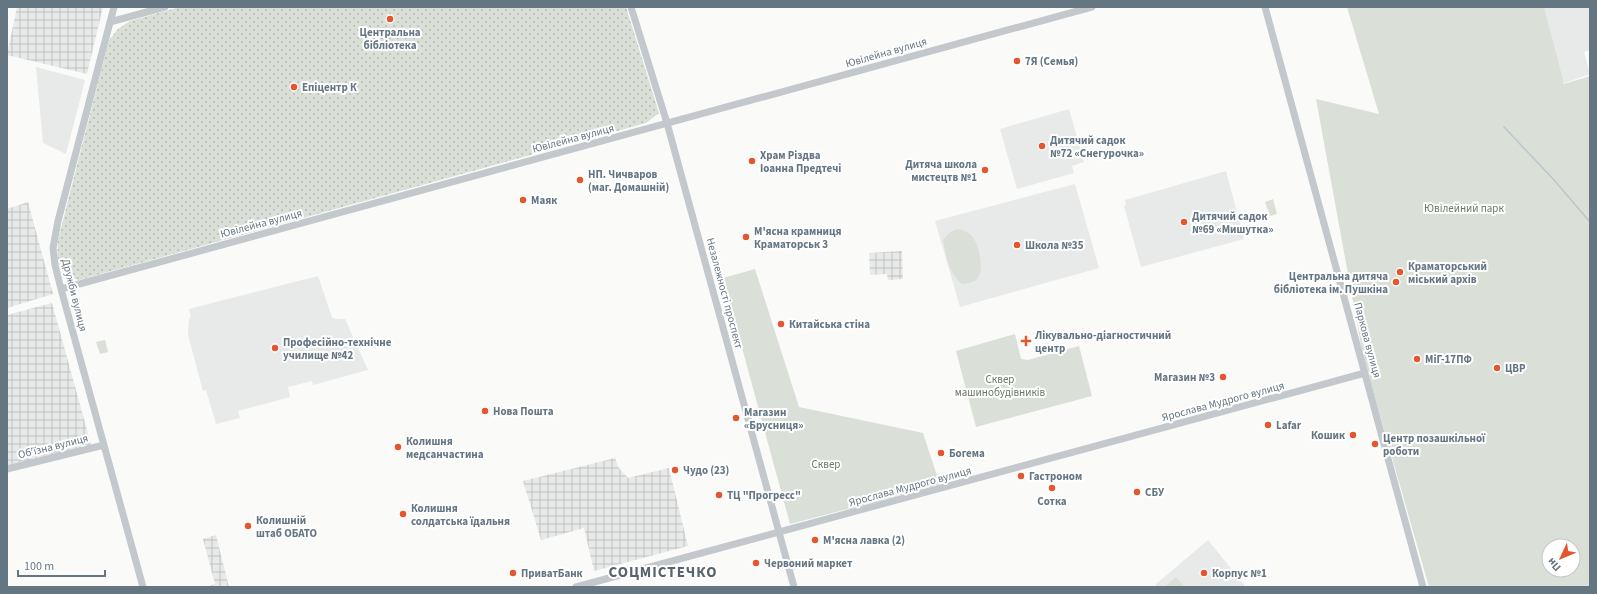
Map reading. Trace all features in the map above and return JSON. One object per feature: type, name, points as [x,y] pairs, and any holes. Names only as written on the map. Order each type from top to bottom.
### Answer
[{"type":"street","name":"Дружби вулиця","points":[[114,7],[58,221],[53,248],[61,289],[143,587]]},
{"type":"street","points":[[110,22],[165,7]]},
{"type":"street","name":"Незалежності проспект","points":[[631,7],[667,123],[794,587]]},
{"type":"street","name":"Ювілейна вулиця","points":[[61,289],[1092,7]]},
{"type":"street","name":"Паркова вулиця","points":[[1265,7],[1423,587]]},
{"type":"street","name":"Ярослава Мудрого вулиця","points":[[576,587],[1365,373]]},
{"type":"street","name":"Об’їзна вулиця","points":[[7,469],[104,445]]},
{"type":"shaded area","points":[[17,7],[103,7],[87,74],[7,55]]},
{"type":"shaded area","points":[[1528,7],[1590,7],[1590,50],[1584,52],[1590,74],[1565,83],[1544,66]]},
{"type":"shaded area","points":[[36,67],[85,80],[66,154],[43,143]]},
{"type":"shaded area","name":"Дитячий садок №72 «Снегурочка»","points":[[1069,109],[1084,162],[1072,166],[1074,173],[1017,189],[1000,129]]},
{"type":"shaded area","name":"Дитячий садок №69 «Мишутка»","points":[[1226,171],[1244,239],[1141,267],[1124,206],[1126,205],[1125,200]]},
{"type":"shaded area","name":"Школа №35","points":[[1075,184],[1099,268],[960,307],[935,221]]},
{"type":"shaded area","points":[[28,202],[53,294],[7,308],[7,209]]},
{"type":"shaded area","points":[[902,251],[903,279],[888,280],[887,274],[870,275],[869,253]]},
{"type":"shaded area","name":"Професійно-технічне училище №42","points":[[318,276],[332,317],[336,319],[345,319],[368,370],[313,385],[312,381],[288,387],[290,397],[238,411],[240,418],[216,424],[206,390],[203,391],[188,335],[189,319],[191,317],[189,309]]},
{"type":"shaded area","points":[[52,303],[92,448],[7,466],[7,315]]},
{"type":"shaded area","points":[[615,458],[619,468],[628,478],[669,468],[688,546],[594,571],[584,528],[541,540],[523,481]]},
{"type":"shaded area","points":[[216,535],[229,587],[205,587],[215,584],[203,539]]},
{"type":"shaded area","points":[[1208,540],[1246,587],[1156,587],[1156,584]]},
{"type":"green space","points":[[180,7],[626,7],[659,113],[646,123],[79,280],[71,278],[65,275],[59,266],[57,254],[58,240],[109,40],[118,29],[130,21]]},
{"type":"green space","name":"Ювілейний парк","points":[[1347,7],[1544,7],[1564,84],[1590,76],[1590,587],[1429,587],[1363,356],[1316,99],[1379,114]]},
{"type":"green space","points":[[1273,199],[1277,214],[1270,216],[1265,202]]},
{"type":"green space","points":[[957,229],[963,230],[974,239],[979,250],[981,263],[981,270],[977,279],[972,282],[962,284],[951,270],[943,240],[950,232]]},
{"type":"green space","name":"Сквер","points":[[755,269],[799,407],[923,433],[940,485],[790,524],[723,278]]},
{"type":"green space","name":"Сквер машинобудівників","points":[[1015,334],[1021,359],[1028,360],[1079,346],[1092,396],[976,427],[956,351]]},
{"type":"green space","points":[[105,340],[108,352],[100,354],[96,342]]},
{"type":"green space","points":[[1176,577],[1183,585],[1181,587],[1165,587]]},
{"type":"waterway","points":[[1504,127],[1554,180],[1590,222]]},
{"type":"place","name":"Центральна бібліотека","points":[[390,19]]},
{"type":"place","name":"7Я (Семья)","points":[[1017,61]]},
{"type":"place","name":"Епіцентр К","points":[[294,87]]},
{"type":"place","name":"Дитячий садок №72 «Снегурочка»","points":[[1042,146]]},
{"type":"place","name":"Храм Різдва Іоанна Предтечі","points":[[752,161]]},
{"type":"place","name":"Дитяча школа мистецтв №1","points":[[985,170]]},
{"type":"place","name":"НП. Чичваров (маг. Домашній)","points":[[580,180]]},
{"type":"place","name":"Маяк","points":[[523,200]]},
{"type":"place","name":"Дитячий садок №69 «Мишутка»","points":[[1184,222]]},
{"type":"place","name":"М'ясна крамниця Краматорськ 3","points":[[746,237]]},
{"type":"place","name":"Школа №35","points":[[1017,245]]},
{"type":"place","name":"Краматорський міський архів","points":[[1400,272]]},
{"type":"place","name":"Центральна дитяча бібліотека ім. Пушкіна","points":[[1396,282]]},
{"type":"place","name":"Китайська стіна","points":[[781,324]]},
{"type":"place","name":"Лікувально-діагностичний центр","points":[[1026,341]]},
{"type":"place","name":"Професійно-технічне училище №42","points":[[275,348]]},
{"type":"place","name":"МіГ-17ПФ","points":[[1417,359]]},
{"type":"place","name":"ЦВР","points":[[1497,368]]},
{"type":"place","name":"Магазин №3","points":[[1223,377]]},
{"type":"place","name":"Нова Пошта","points":[[485,411]]},
{"type":"place","name":"Магазин «Брусниця»","points":[[736,418]]},
{"type":"place","name":"Lafar","points":[[1268,425]]},
{"type":"place","name":"Кошик","points":[[1353,435]]},
{"type":"place","name":"Центр позашкільної роботи","points":[[1375,444]]},
{"type":"place","name":"Колишня медсанчастина","points":[[398,447]]},
{"type":"place","name":"Богема","points":[[941,453]]},
{"type":"place","name":"Чудо (23)","points":[[675,470]]},
{"type":"place","name":"Гастроном","points":[[1021,476]]},
{"type":"place","name":"Сотка","points":[[1052,488]]},
{"type":"place","name":"СБУ","points":[[1137,492]]},
{"type":"place","name":"ТЦ \"Прогресс\"","points":[[719,495]]},
{"type":"place","name":"Колишня солдатська їдальня","points":[[403,514]]},
{"type":"place","name":"Колишній штаб ОБАТО","points":[[248,526]]},
{"type":"place","name":"М'ясна лавка (2)","points":[[815,540]]},
{"type":"place","name":"Червоний маркет","points":[[756,563]]},
{"type":"place","name":"ПриватБанк","points":[[513,573]]},
{"type":"place","name":"Корпус №1","points":[[1204,573]]},
{"type":"district","name":"СОЦМІСТЕЧКО","points":[[663,572]]}]
